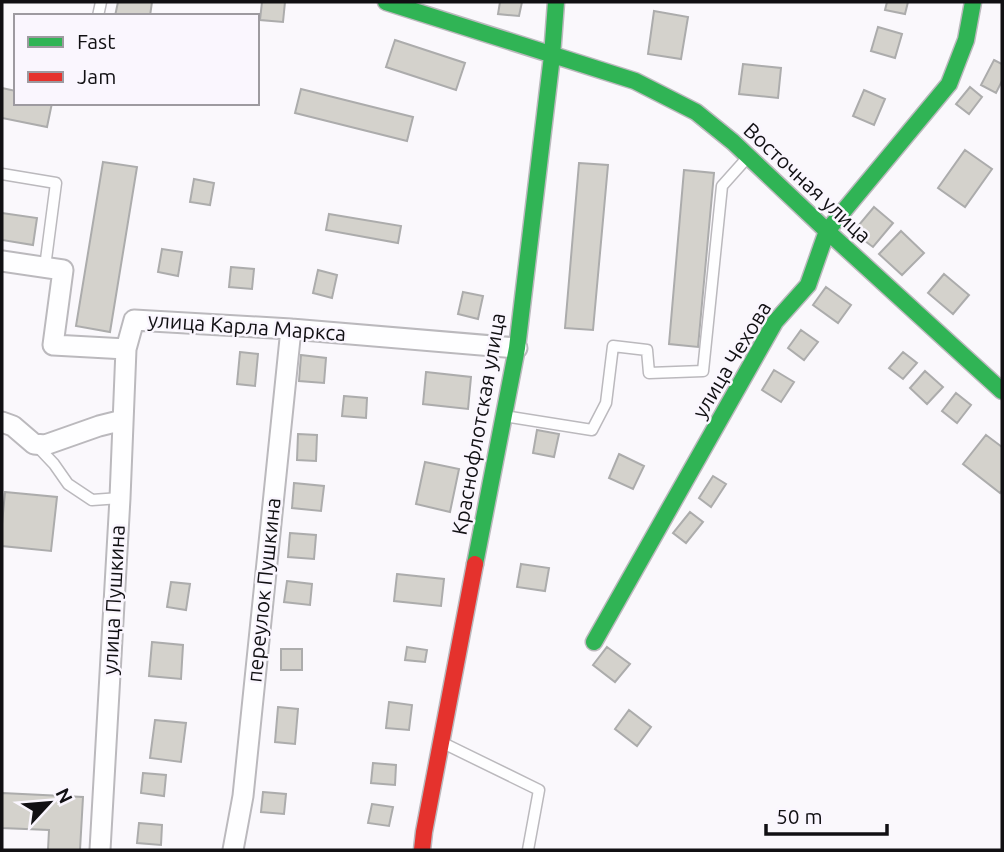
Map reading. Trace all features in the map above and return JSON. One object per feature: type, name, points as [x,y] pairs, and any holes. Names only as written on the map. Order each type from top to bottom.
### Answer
[{"type":"street","name":"Восточная улица","points":[[386,2],[635,81],[696,113],[749,156],[1002,391]]},
{"type":"street","name":"Краснофлотская улица","points":[[422,850],[517,348],[556,2]]},
{"type":"street","name":"улица Чехова","points":[[594,642],[775,322],[808,285],[827,231],[948,84],[966,40],[973,2]]},
{"type":"street","points":[[2,261],[45,267]]},
{"type":"street","name":"улица Карла Маркса","points":[[45,267],[63,270],[53,345],[126,349],[134,320],[291,329],[517,348]]},
{"type":"street","name":"переулок Пушкина","points":[[233,850],[243,796],[291,329]]},
{"type":"street","name":"улица Пушкина","points":[[100,850],[126,349]]},
{"type":"street","points":[[2,422],[13,426],[34,443],[45,445],[123,420]]},
{"type":"lane","points":[[504,416],[592,429],[606,403],[613,346],[647,350],[649,373],[703,371],[722,186],[749,156]]},
{"type":"lane","points":[[2,174],[56,183],[45,267]]},
{"type":"lane","points":[[34,443],[68,484],[92,500],[120,498]]},
{"type":"lane","points":[[441,742],[538,790],[528,850]]},
{"type":"building","points":[[118,2],[152,2],[150,14],[115,14]]},
{"type":"building","points":[[262,2],[285,2],[283,22],[260,20]]},
{"type":"building","points":[[500,2],[522,2],[519,16],[498,14]]},
{"type":"building","points":[[887,2],[908,2],[905,14],[885,10]]},
{"type":"building","points":[[654,11],[688,17],[681,59],[648,54]]},
{"type":"building","points":[[878,27],[902,34],[895,58],[871,51]]},
{"type":"building","points":[[395,40],[465,63],[456,90],[386,67]]},
{"type":"building","points":[[994,60],[1002,64],[1002,81],[996,93],[981,85]]},
{"type":"building","points":[[743,64],[781,68],[778,98],[739,94]]},
{"type":"building","points":[[970,87],[982,97],[969,114],[956,104]]},
{"type":"building","points":[[2,88],[14,91],[14,105],[52,105],[47,127],[2,118]]},
{"type":"building","points":[[301,89],[413,117],[407,141],[295,113]]},
{"type":"building","points":[[864,90],[885,99],[874,125],[853,116]]},
{"type":"building","points":[[965,150],[992,169],[965,207],[938,188]]},
{"type":"building","points":[[103,162],[137,167],[110,332],[76,326]]},
{"type":"building","points":[[579,163],[608,165],[593,330],[565,328]]},
{"type":"building","points":[[684,170],[714,173],[698,347],[669,344]]},
{"type":"building","points":[[194,179],[214,183],[210,205],[190,202]]},
{"type":"building","points":[[874,207],[893,223],[873,247],[853,232]]},
{"type":"building","points":[[2,213],[37,218],[33,245],[2,240]]},
{"type":"building","points":[[329,214],[401,226],[398,243],[326,230]]},
{"type":"building","points":[[901,231],[924,253],[902,275],[879,254]]},
{"type":"building","points":[[162,249],[182,252],[178,276],[158,272]]},
{"type":"building","points":[[231,267],[254,269],[252,289],[229,287]]},
{"type":"building","points":[[318,270],[337,275],[332,298],[313,293]]},
{"type":"building","points":[[944,274],[969,295],[953,314],[928,293]]},
{"type":"building","points":[[826,287],[851,305],[838,323],[813,305]]},
{"type":"building","points":[[463,292],[483,296],[478,319],[458,314]]},
{"type":"building","points":[[801,330],[818,342],[804,360],[788,348]]},
{"type":"building","points":[[240,352],[258,354],[255,386],[237,384]]},
{"type":"building","points":[[903,352],[917,363],[903,379],[889,368]]},
{"type":"building","points":[[301,355],[326,358],[324,383],[299,381]]},
{"type":"building","points":[[774,370],[794,382],[781,402],[762,390]]},
{"type":"building","points":[[925,371],[943,387],[927,404],[910,388]]},
{"type":"building","points":[[426,372],[471,377],[468,409],[423,404]]},
{"type":"building","points":[[956,393],[971,405],[957,423],[942,411]]},
{"type":"building","points":[[344,396],[367,398],[366,418],[342,416]]},
{"type":"building","points":[[537,430],[559,434],[554,457],[533,453]]},
{"type":"building","points":[[298,434],[317,435],[316,461],[297,460]]},
{"type":"building","points":[[986,435],[1002,447],[1000,493],[963,464]]},
{"type":"building","points":[[619,454],[644,466],[633,489],[609,478]]},
{"type":"building","points":[[425,462],[459,469],[450,512],[416,504]]},
{"type":"building","points":[[713,476],[726,484],[711,507],[699,498]]},
{"type":"building","points":[[294,483],[324,486],[321,511],[292,508]]},
{"type":"building","points":[[5,492],[57,497],[51,551],[2,546]]},
{"type":"building","points":[[690,512],[703,522],[686,543],[673,533]]},
{"type":"building","points":[[290,533],[316,535],[314,559],[288,557]]},
{"type":"building","points":[[521,564],[549,568],[545,591],[517,587]]},
{"type":"building","points":[[397,574],[444,579],[441,606],[394,601]]},
{"type":"building","points":[[287,581],[312,584],[310,605],[284,602]]},
{"type":"building","points":[[171,582],[190,584],[186,610],[167,607]]},
{"type":"building","points":[[152,642],[183,645],[181,679],[149,676]]},
{"type":"building","points":[[407,647],[427,650],[425,662],[405,660]]},
{"type":"building","points":[[607,647],[630,664],[615,682],[593,665]]},
{"type":"building","points":[[281,649],[302,649],[302,670],[281,670]]},
{"type":"building","points":[[389,702],[412,705],[409,730],[386,728]]},
{"type":"building","points":[[278,707],[298,709],[295,744],[275,742]]},
{"type":"building","points":[[629,710],[651,727],[637,746],[615,729]]},
{"type":"building","points":[[155,720],[186,723],[181,762],[150,758]]},
{"type":"building","points":[[373,763],[396,765],[395,785],[371,783]]},
{"type":"building","points":[[143,773],[166,775],[164,796],[141,793]]},
{"type":"building","points":[[263,792],[286,794],[284,814],[261,812]]},
{"type":"building","points":[[2,793],[83,797],[80,850],[48,850],[49,830],[2,828]]},
{"type":"building","points":[[372,804],[393,807],[389,826],[368,823]]},
{"type":"building","points":[[139,823],[162,825],[161,845],[137,843]]},
{"type":"traffic: fast","points":[[386,2],[635,81],[696,112],[733,142],[1002,391]]},
{"type":"traffic: fast","points":[[475,564],[517,348],[556,2]]},
{"type":"traffic: fast","points":[[594,642],[775,322],[808,285],[827,231],[949,84],[966,40],[973,2]]},
{"type":"traffic: jam","points":[[422,850],[475,564]]}]
